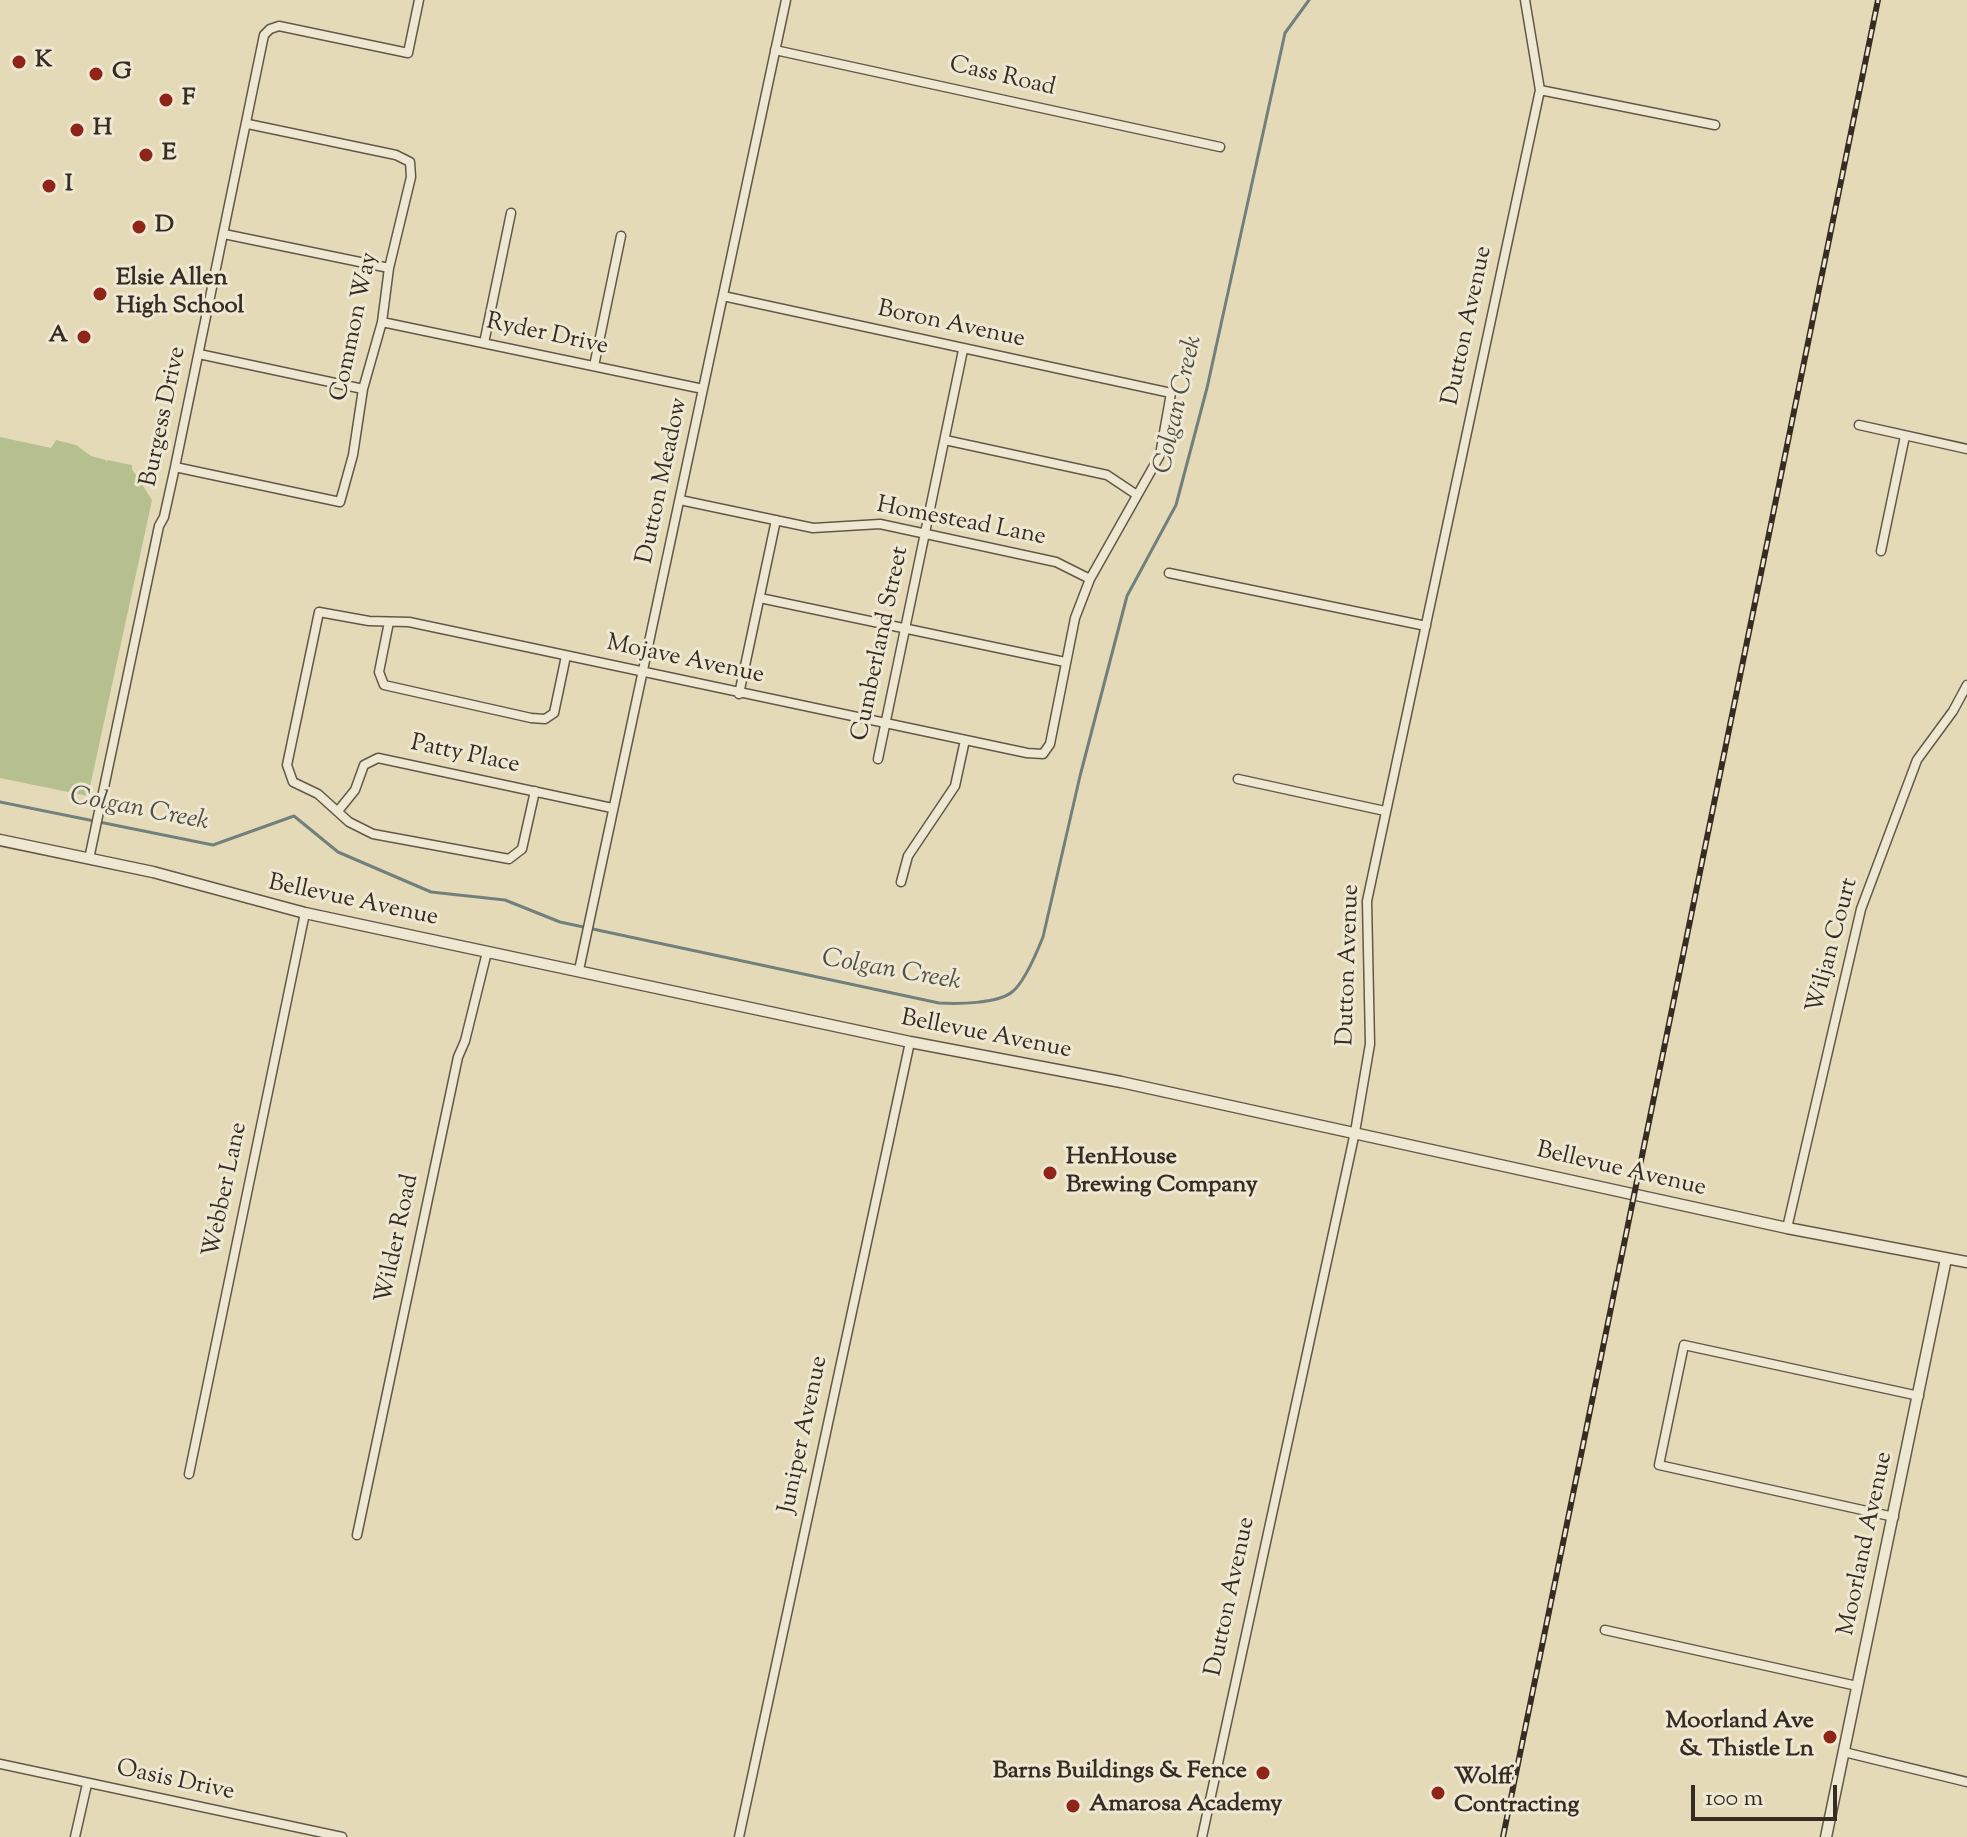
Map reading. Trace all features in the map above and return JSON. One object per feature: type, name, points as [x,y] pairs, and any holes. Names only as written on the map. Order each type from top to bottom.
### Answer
[{"type":"street","name":"Burgess Drive","points":[[89,859],[248,124],[262,42],[270,29],[279,26],[408,53],[419,0]]},
{"type":"street","name":"Dutton Meadow","points":[[579,970],[786,0]]},
{"type":"street","name":"Dutton Avenue","points":[[1202,1837],[1355,1132],[1370,1044],[1367,901],[1540,90],[1525,0]]},
{"type":"street","name":"Cass Road","points":[[775,50],[1220,147]]},
{"type":"street","points":[[1540,90],[1715,125]]},
{"type":"street","name":"Common Way","points":[[175,467],[340,502],[353,455],[363,389],[382,322],[389,268],[411,177],[410,162],[396,155],[248,124]]},
{"type":"street","points":[[484,343],[511,213]]},
{"type":"street","points":[[224,234],[389,268]]},
{"type":"street","points":[[594,366],[621,236]]},
{"type":"street","name":"Boron Avenue","points":[[723,296],[1171,393],[1160,455],[1137,495]]},
{"type":"street","name":"Ryder Drive","points":[[382,322],[703,389]]},
{"type":"street","name":"Cumberland Street","points":[[878,759],[963,350]]},
{"type":"street","points":[[199,354],[363,389]]},
{"type":"street","points":[[1859,425],[1967,449]]},
{"type":"street","points":[[1881,551],[1905,436]]},
{"type":"street","points":[[760,598],[1065,662],[1075,618],[1090,579],[1137,495],[1107,475],[945,440]]},
{"type":"street","name":"Homestead Lane","points":[[680,500],[813,528],[880,524],[1056,562],[1090,579]]},
{"type":"street","points":[[739,694],[776,520]]},
{"type":"street","points":[[1169,573],[1426,626]]},
{"type":"street","name":"Mojave Avenue","points":[[338,811],[318,794],[293,782],[287,770],[319,612],[369,621],[409,622],[739,694],[1043,754],[1050,744],[1065,662]]},
{"type":"street","points":[[389,622],[379,672],[384,685],[531,718],[545,719],[554,713],[566,656]]},
{"type":"street","name":"Wiljan Court","points":[[1787,1228],[1861,909],[1917,760],[1965,689]]},
{"type":"street","points":[[901,882],[908,856],[955,786],[965,740]]},
{"type":"street","name":"Patty Place","points":[[338,811],[355,790],[364,765],[378,758],[612,808]]},
{"type":"street","points":[[1238,779],[1385,811]]},
{"type":"street","points":[[338,811],[355,826],[373,834],[509,859],[522,849],[535,791]]},
{"type":"street","name":"Bellevue Avenue","points":[[0,840],[153,872],[305,913],[910,1042],[1121,1082],[1787,1228],[1967,1262]]},
{"type":"street","name":"Webber Lane","points":[[189,1474],[305,913]]},
{"type":"street","name":"Wilder Road","points":[[357,1535],[458,1057],[465,1041],[487,952]]},
{"type":"street","name":"Juniper Avenue","points":[[739,1837],[910,1042]]},
{"type":"street","name":"Moorland Avenue","points":[[1826,1837],[1946,1259]]},
{"type":"street","points":[[1894,1517],[1659,1465],[1684,1345],[1919,1396]]},
{"type":"street","points":[[1605,1630],[1857,1686]]},
{"type":"street","points":[[1844,1752],[1967,1782]]},
{"type":"street","name":"Oasis Drive","points":[[0,1764],[342,1837]]},
{"type":"street","points":[[75,1837],[87,1784]]},
{"type":"green space","points":[[0,437],[51,448],[56,440],[76,445],[91,456],[106,460],[106,463],[107,460],[132,465],[152,500],[88,796],[0,778]]},
{"type":"waterway","name":"Colgan Creek","points":[[0,802],[213,845],[294,816],[338,852],[431,892],[505,900],[560,922],[939,1003],[987,1001],[1012,992],[1026,974],[1043,937],[1080,776],[1127,596],[1176,505],[1207,388],[1285,33],[1309,0]]},
{"type":"railway","points":[[1503,1837],[1878,0]]},
{"type":"place","name":"K","points":[[19,62]]},
{"type":"place","name":"G","points":[[96,74]]},
{"type":"place","name":"F","points":[[166,100]]},
{"type":"place","name":"H","points":[[77,130]]},
{"type":"place","name":"E","points":[[146,155]]},
{"type":"place","name":"I","points":[[49,186]]},
{"type":"place","name":"D","points":[[139,227]]},
{"type":"place","name":"Elsie Allen High School","points":[[100,294]]},
{"type":"place","name":"A","points":[[84,337]]},
{"type":"place","name":"HenHouse Brewing Company","points":[[1050,1173]]},
{"type":"place","name":"Moorland Ave & Thistle Ln","points":[[1830,1737]]},
{"type":"place","name":"Barns Buildings & Fence","points":[[1263,1773]]},
{"type":"place","name":"Wolff Contracting","points":[[1438,1793]]},
{"type":"place","name":"Amarosa Academy","points":[[1073,1806]]}]
